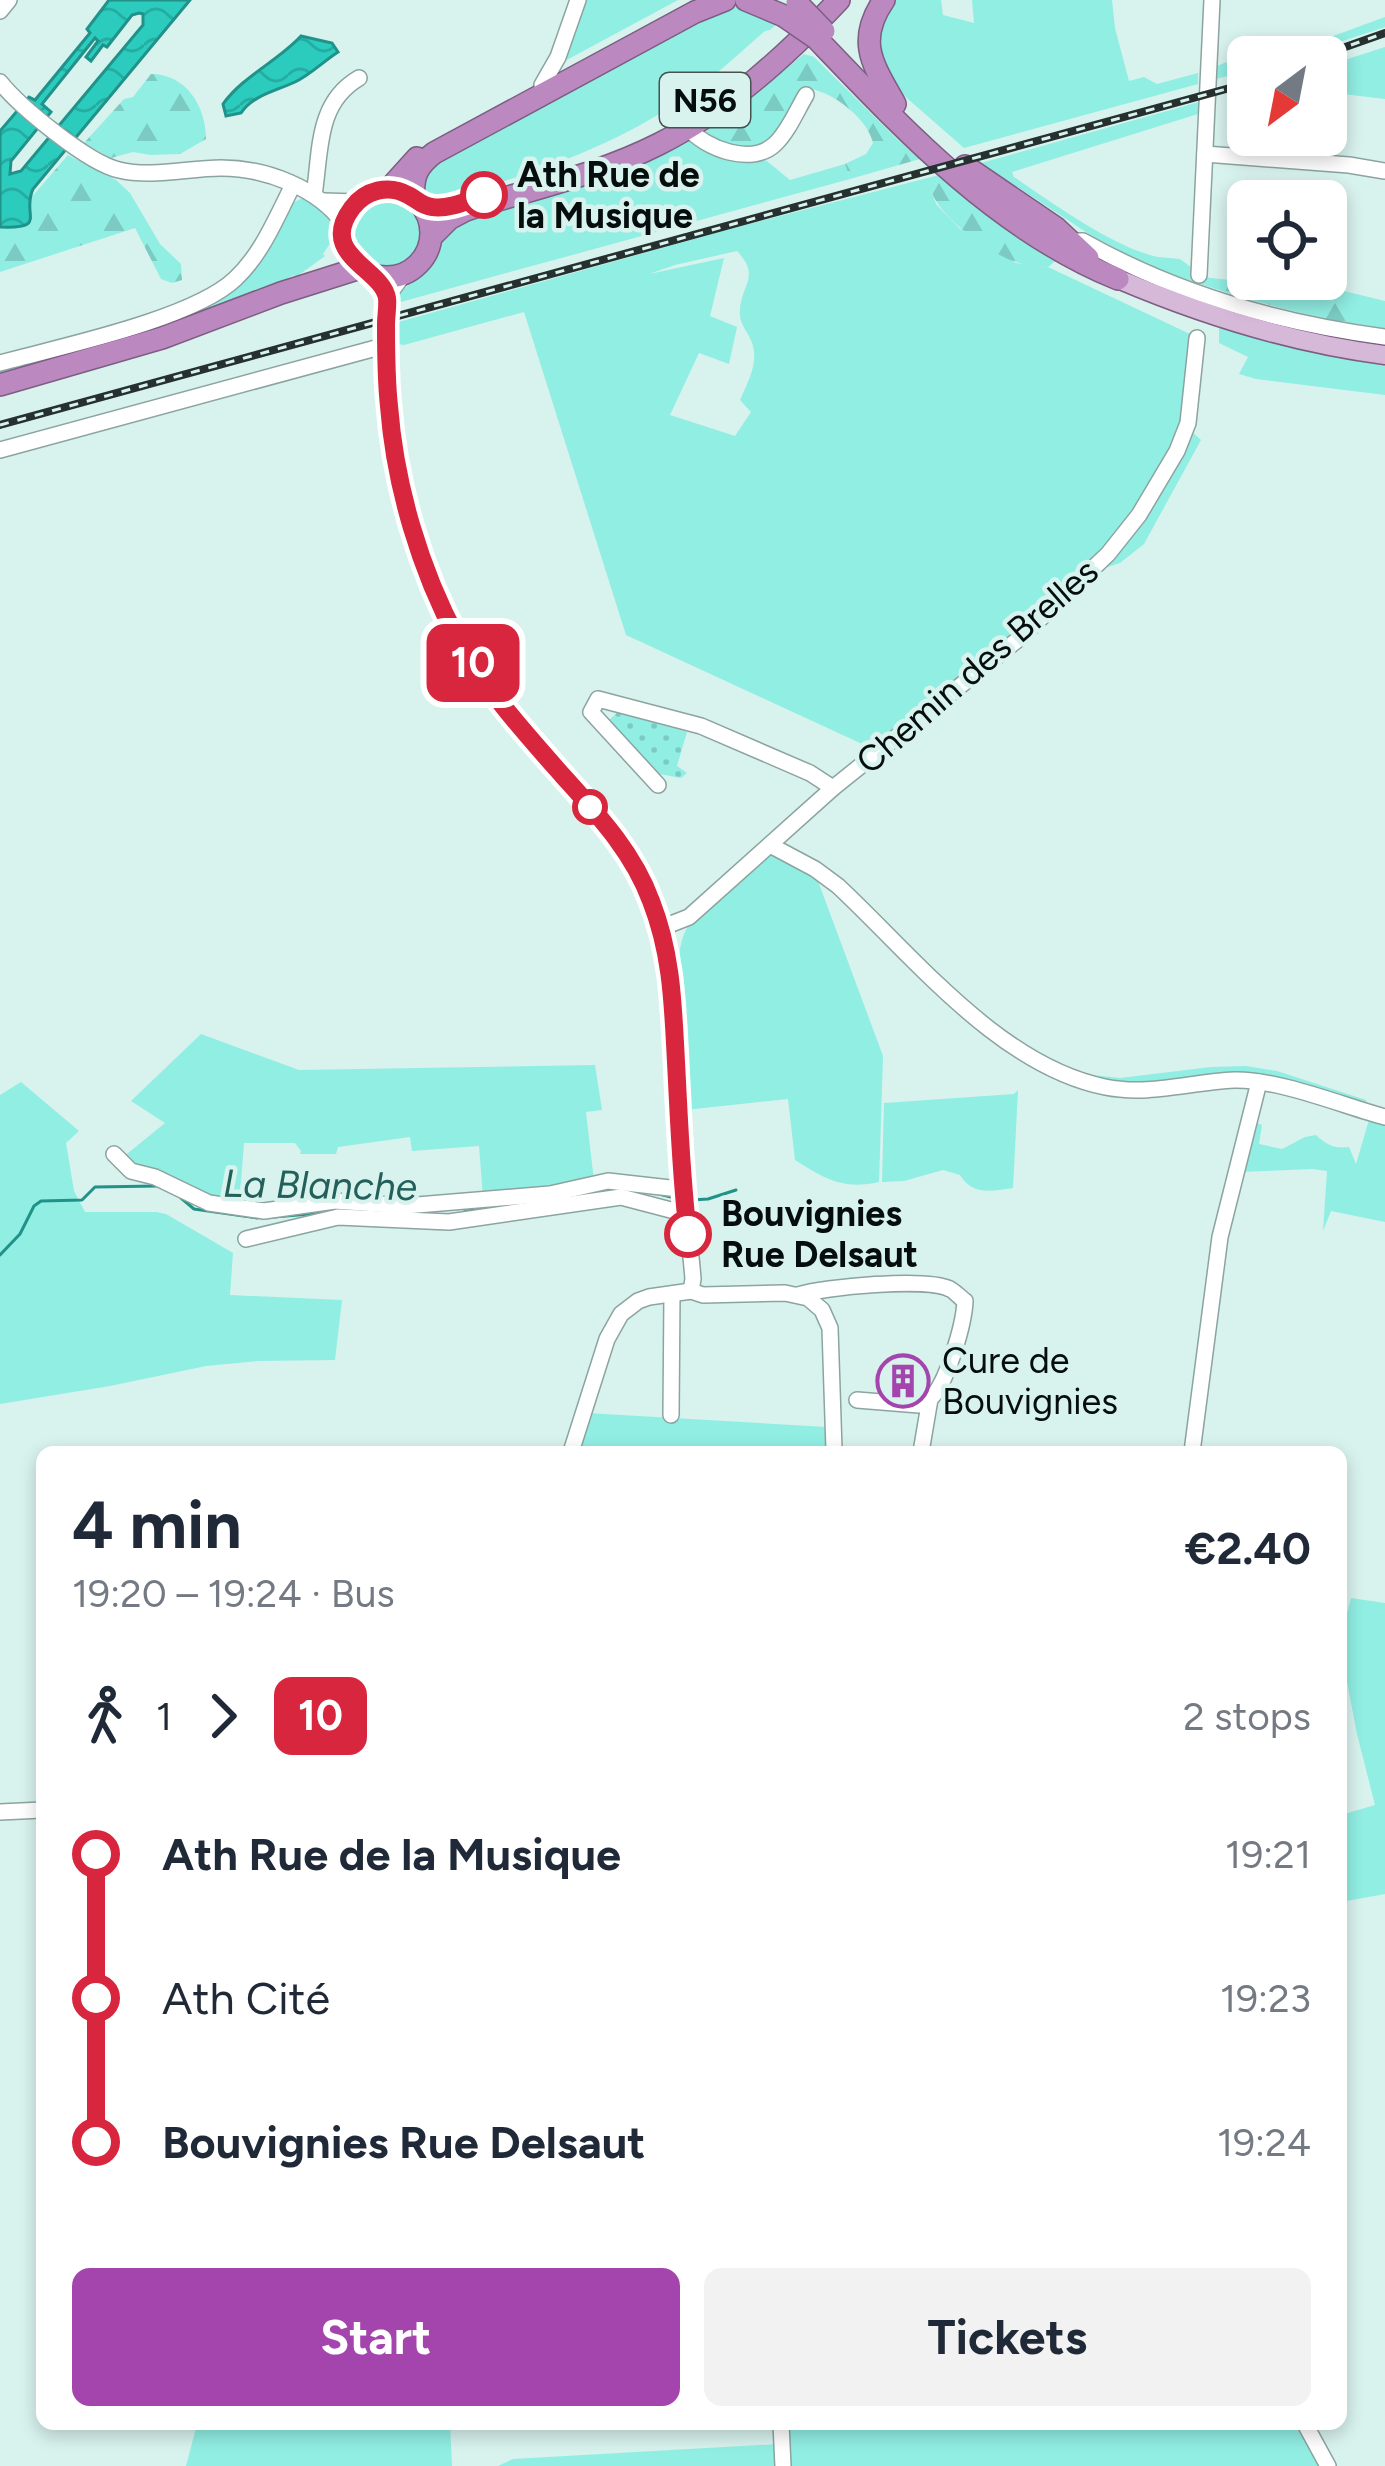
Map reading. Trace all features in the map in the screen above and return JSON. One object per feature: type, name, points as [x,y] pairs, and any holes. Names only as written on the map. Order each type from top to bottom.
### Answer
[{"type":"highway","points":[[281,292],[330,257],[356,202],[388,189],[428,148],[694,0]]},
{"type":"highway","points":[[431,237],[429,220],[417,201],[414,177],[434,153],[694,12],[725,0]]},
{"type":"highway","points":[[746,0],[794,5],[905,129],[997,209],[1056,249],[1118,279]]},
{"type":"highway","name":"N56","points":[[404,274],[420,262],[431,237],[466,210],[608,166],[688,128],[758,77],[839,0]]},
{"type":"highway","points":[[884,0],[871,22],[869,47],[895,104]]},
{"type":"highway","name":"N56","points":[[388,189],[439,208],[572,170],[636,142],[727,83],[794,5]]},
{"type":"highway","points":[[820,35],[975,174],[1056,228],[1118,279]]},
{"type":"highway","points":[[344,229],[348,253],[364,270],[380,277],[404,274]]},
{"type":"highway","points":[[0,385],[162,338],[281,292],[364,270]]},
{"type":"main road","points":[[1118,279],[1235,324],[1313,344],[1385,355]]},
{"type":"street","points":[[0,11],[9,0]]},
{"type":"street","points":[[542,85],[558,57],[578,0]]},
{"type":"street","points":[[1199,275],[1212,0]]},
{"type":"street","points":[[344,229],[319,198],[322,126],[340,89],[358,78]]},
{"type":"street","points":[[2,85],[72,145],[123,172],[238,169],[319,198],[356,202]]},
{"type":"street","points":[[688,128],[708,146],[758,154],[774,146],[806,94]]},
{"type":"street","points":[[1205,154],[1385,171]]},
{"type":"street","points":[[0,363],[154,319],[224,289],[249,264],[293,185]]},
{"type":"street","points":[[1070,241],[1083,241],[1160,280],[1239,308],[1385,338]]},
{"type":"street","points":[[364,270],[379,280],[387,297],[393,446],[422,555],[446,615],[501,703],[628,854],[661,928],[673,992],[691,1291]]},
{"type":"street","points":[[387,297],[404,274]]},
{"type":"street","name":"Chemin des Brelles","points":[[661,928],[688,917],[833,788],[1021,637],[1108,554],[1177,451],[1188,423],[1196,338]]},
{"type":"street","points":[[0,450],[387,345]]},
{"type":"street","points":[[658,784],[591,712],[598,699],[701,727],[810,773],[833,788]]},
{"type":"street","points":[[770,845],[828,878],[990,1032],[1072,1078],[1118,1089],[1259,1082],[1385,1117]]},
{"type":"street","points":[[1193,1446],[1220,1237],[1259,1082]]},
{"type":"street","points":[[114,1154],[131,1171],[155,1177],[208,1203],[264,1211],[335,1201],[405,1206],[550,1195],[608,1181],[670,1188],[684,1201]]},
{"type":"street","points":[[246,1239],[338,1217],[448,1222],[621,1197],[684,1201]]},
{"type":"street","points":[[573,1446],[614,1324],[638,1301],[691,1291],[798,1295],[831,1287],[933,1284],[958,1294],[964,1301],[964,1315],[938,1394],[929,1403],[922,1446]]},
{"type":"street","points":[[671,1415],[673,1294]]},
{"type":"street","points":[[798,1295],[816,1303],[830,1328],[834,1446]]},
{"type":"street","points":[[857,1400],[929,1403]]},
{"type":"street","points":[[0,1812],[36,1810]]},
{"type":"street","points":[[781,2430],[783,2466]]},
{"type":"street","points":[[1308,2430],[1328,2466]]},
{"type":"green space","points":[[586,0],[678,0],[561,63]]},
{"type":"green space","points":[[891,0],[941,0],[943,15],[974,23],[972,0],[1112,0],[1129,81],[1144,77],[1157,84],[1198,73],[1198,84],[964,148],[892,85],[875,34]]},
{"type":"green space","points":[[731,4],[744,5],[777,24],[670,107],[620,136],[540,169],[454,197],[424,193],[421,179],[442,159]]},
{"type":"green space","points":[[1385,17],[1385,27],[1347,40],[1333,36]]},
{"type":"green space","points":[[1385,47],[1385,99],[1347,94],[1347,59]]},
{"type":"green space","points":[[804,54],[814,57],[920,159],[850,179],[845,164],[866,154],[873,143],[870,134],[848,108],[810,89],[763,145],[734,146],[703,133]]},
{"type":"green space","points":[[1227,62],[1227,76],[1213,80],[1212,68]]},
{"type":"green space","points":[[151,74],[174,80],[192,94],[206,139],[180,154],[133,152],[111,158],[84,143],[124,99],[133,97]]},
{"type":"green space","points":[[1199,102],[1198,114],[1012,172],[1084,223],[1158,257],[1147,265],[1092,236],[981,163]]},
{"type":"green space","points":[[690,140],[763,158],[790,180],[845,164],[850,179],[397,303],[400,292],[428,269],[440,241],[460,222],[625,169]]},
{"type":"green space","points":[[68,155],[116,180],[130,193],[160,244],[181,264],[182,280],[161,279],[135,228],[0,272],[0,227],[20,228],[29,200]]},
{"type":"green space","points":[[939,175],[932,193],[936,204],[959,228],[1016,263],[1048,267],[1190,334],[1194,389],[1187,427],[1201,440],[1144,544],[1120,563],[1089,573],[873,749],[626,635],[524,312],[404,345],[394,343],[395,323]],"holes":[[[737,251],[749,275],[740,315],[754,358],[740,400],[751,412],[735,436],[670,415],[699,353],[729,364],[737,327],[710,316],[724,258],[649,274]]]},
{"type":"green space","points":[[939,175],[1058,259],[1048,267],[1027,265],[983,245],[938,203],[932,193]]},
{"type":"green space","points":[[304,197],[319,204],[334,221],[333,239],[325,256],[296,277],[187,320],[0,375],[0,367],[209,302],[291,204]]},
{"type":"green space","points":[[387,199],[411,209],[421,233],[411,257],[387,267],[363,257],[353,233],[363,209]]},
{"type":"green space","points":[[1158,257],[1180,259],[1203,276],[1227,280],[1227,292],[1206,286],[1147,265]]},
{"type":"green space","points":[[1347,292],[1385,301],[1385,330],[1324,318],[1252,300],[1347,300]]},
{"type":"green space","points":[[1219,327],[1316,354],[1385,364],[1385,395],[1239,374],[1248,357],[1219,343]]},
{"type":"green space","points":[[619,711],[687,732],[677,766],[687,773],[681,778],[654,773],[613,728],[609,720]]},
{"type":"green space","points":[[771,853],[815,873],[883,1056],[879,1182],[835,1181],[795,1160],[788,1099],[685,1110],[677,991],[686,930],[702,910]]},
{"type":"green space","points":[[201,1034],[299,1070],[595,1065],[602,1110],[586,1112],[594,1181],[483,1197],[479,1146],[412,1151],[410,1137],[338,1147],[336,1154],[300,1154],[295,1143],[244,1143],[239,1207],[193,1194],[122,1158],[165,1123],[131,1101]]},
{"type":"green space","points":[[1246,1066],[1277,1071],[1366,1100],[1369,1110],[1262,1079],[1117,1085],[1084,1074],[1120,1078]]},
{"type":"green space","points":[[21,1082],[79,1131],[66,1143],[74,1191],[85,1212],[166,1214],[233,1253],[230,1295],[342,1300],[335,1360],[206,1366],[0,1404],[0,1095]]},
{"type":"green space","points":[[1018,1090],[1013,1188],[977,1189],[960,1175],[943,1170],[882,1182],[884,1103]]},
{"type":"green space","points":[[1371,1113],[1385,1117],[1385,1222],[1331,1211],[1323,1231],[1327,1171],[1239,1172],[1252,1121],[1262,1125],[1259,1144],[1282,1149],[1316,1135],[1331,1146],[1349,1147],[1356,1164]]},
{"type":"green space","points":[[587,1413],[826,1427],[825,1446],[578,1446]]},
{"type":"green space","points":[[1351,1598],[1385,1603],[1385,1894],[1347,1901],[1347,1813],[1375,1805],[1347,1682]]},
{"type":"green space","points":[[195,2430],[450,2430],[452,2466],[186,2466]]},
{"type":"green space","points":[[781,2430],[1299,2430],[1328,2466],[783,2466]]},
{"type":"green space","points":[[779,2444],[781,2466],[498,2466],[513,2459]]},
{"type":"water","points":[[109,0],[190,0],[33,189],[29,223],[0,227],[0,131],[29,97],[35,100],[90,33],[87,29]],"holes":[[[143,14],[143,25],[21,171],[10,174],[11,161],[51,112],[42,104],[95,38],[98,41],[86,57],[91,61],[132,15]]]},
{"type":"water","points":[[301,36],[332,43],[338,52],[301,79],[258,98],[241,113],[226,116],[223,104],[231,94]]},
{"type":"waterway","name":"La Blanche","points":[[0,1255],[41,1201],[82,1200],[95,1187],[157,1186]]},
{"type":"waterway","name":"La Blanche","points":[[583,1195],[614,1188]]},
{"type":"waterway","name":"La Blanche","points":[[691,1200],[736,1190]]},
{"type":"waterway","name":"La Blanche","points":[[659,1194],[675,1198]]},
{"type":"waterway","name":"La Blanche","points":[[181,1198],[194,1209],[257,1218]]},
{"type":"waterway","name":"La Blanche","points":[[464,1212],[490,1206]]},
{"type":"waterway","name":"La Blanche","points":[[273,1217],[323,1213]]},
{"type":"railway","points":[[1347,46],[1385,33]]},
{"type":"railway","points":[[0,425],[1227,89]]},
{"type":"bus line","name":"10","points":[[484,195],[433,208],[397,190],[370,193],[346,216],[344,244],[353,261],[379,280],[387,297],[393,446],[410,518],[446,615],[501,703],[612,832],[653,905],[671,972],[688,1234]]},
{"type":"place","name":"Ath Rue de la Musique","points":[[484,195]]},
{"type":"place","name":"Bouvignies Rue Delsaut","points":[[688,1234]]},
{"type":"place","name":"Cure de Bouvignies","points":[[903,1381]]}]
